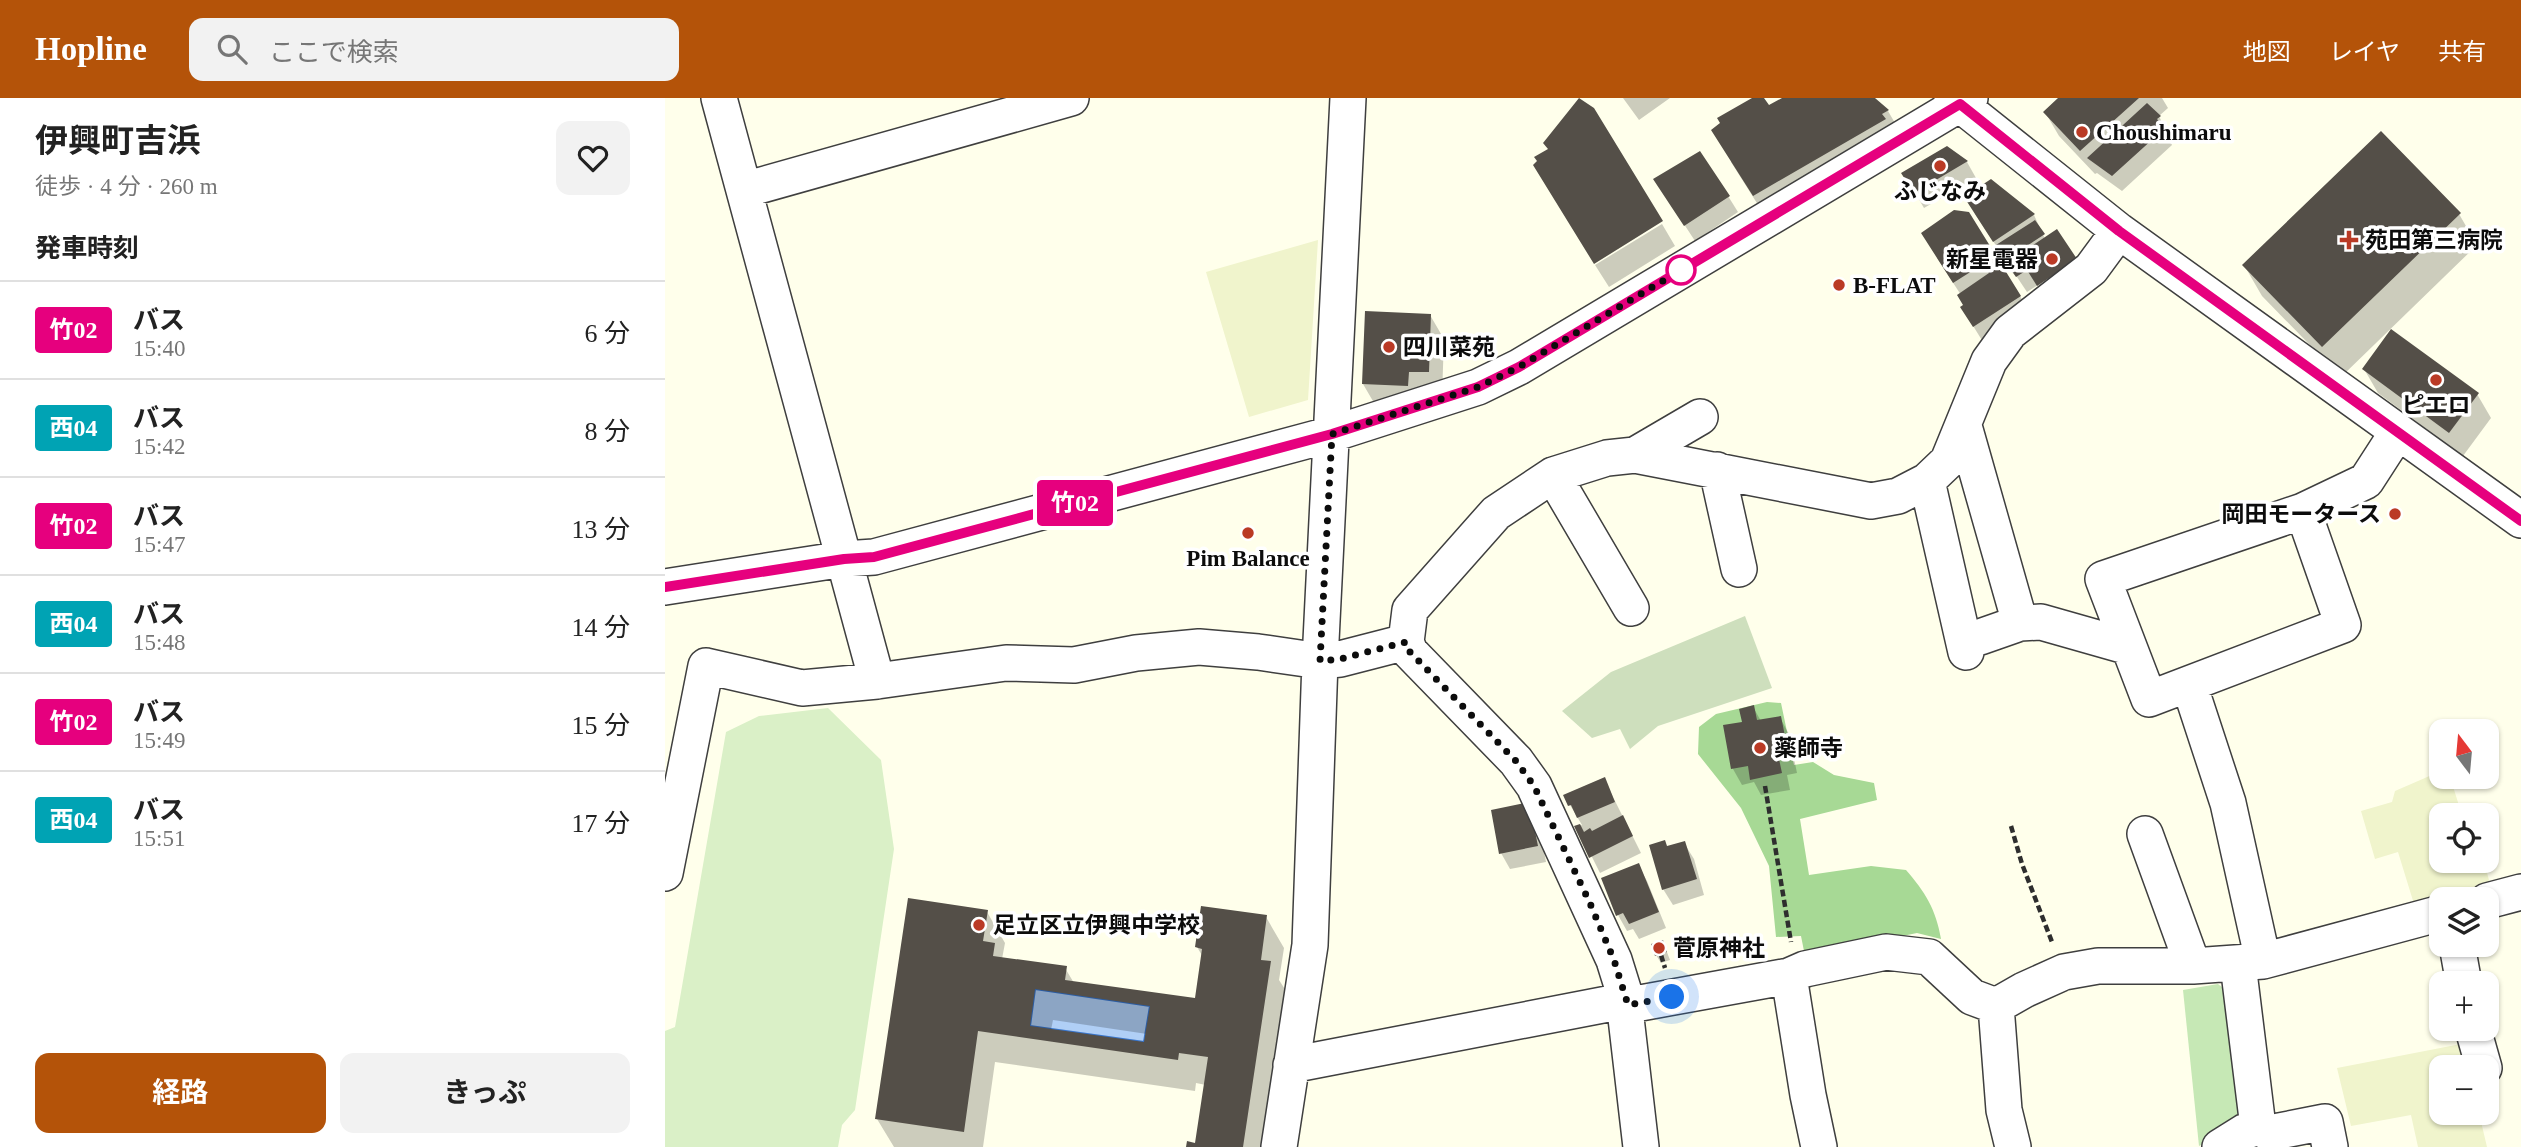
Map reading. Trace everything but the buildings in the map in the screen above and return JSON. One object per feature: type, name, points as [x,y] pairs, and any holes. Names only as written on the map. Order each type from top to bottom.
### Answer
[{"type":"street","points":[[719,98],[877,681]]},
{"type":"street","points":[[744,190],[1071,98]]},
{"type":"street","points":[[1279,1147],[1310,945],[1320,661],[1348,98]]},
{"type":"street","points":[[665,587],[844,559],[874,557],[1332,434],[1478,387],[1519,367],[1961,100],[2119,231],[2521,520]]},
{"type":"street","points":[[1641,1147],[1626,1018],[1628,1005],[1614,960],[1599,925],[1534,786],[1516,761],[1410,652],[1406,642],[1410,610],[1496,513],[1553,475],[1607,458],[1635,455],[1871,500],[1898,496],[1927,481],[1948,461],[1989,361],[2010,332],[2091,269],[2119,231]]},
{"type":"street","points":[[1635,455],[1700,417]]},
{"type":"street","points":[[1964,426],[2020,623]]},
{"type":"street","points":[[2303,511],[2343,625],[2149,699],[2103,579],[2303,511],[2366,481],[2397,433]]},
{"type":"street","points":[[1717,470],[1739,569]]},
{"type":"street","points":[[1553,475],[1631,608]]},
{"type":"street","points":[[1927,481],[1973,645],[2020,623],[2041,622],[2129,647]]},
{"type":"street","points":[[665,873],[673,796],[706,666],[802,688],[877,681],[1006,663],[1074,664],[1136,653],[1199,647],[1320,661],[1340,659],[1406,642]]},
{"type":"street","points":[[2189,684],[2228,803],[2251,962],[2267,1136]]},
{"type":"street","points":[[2145,834],[2193,966]]},
{"type":"street","points":[[2499,898],[2521,892]]},
{"type":"street","points":[[1996,1006],[2064,972],[2098,966],[2193,966],[2251,962],[2429,916]]},
{"type":"street","points":[[1291,1065],[1618,1002],[1628,1005],[1792,975],[1885,952],[1929,957],[1972,997],[1996,1006]]},
{"type":"street","points":[[1792,975],[1808,1095],[1819,1147]]},
{"type":"street","points":[[1996,1006],[2004,1110],[2013,1147]]},
{"type":"street","points":[[2220,1147],[2245,1132],[2267,1136],[2325,1122],[2330,1147]]},
{"type":"path","points":[[1765,786],[1792,975]]},
{"type":"path","points":[[2011,826],[2022,864],[2064,972]]},
{"type":"green space","points":[[1318,240],[1308,400],[1249,417],[1206,272]]},
{"type":"green space","points":[[1745,616],[1772,688],[1658,726],[1630,749],[1620,729],[1592,738],[1562,711],[1611,672]]},
{"type":"green space","points":[[1767,702],[1781,703],[1794,765],[1813,762],[1834,775],[1874,783],[1877,800],[1800,819],[1809,875],[1871,866],[1906,870],[1929,902],[1941,939],[1917,933],[1805,956],[1801,936],[1776,937],[1769,866],[1741,808],[1698,754],[1699,727],[1716,714]]},
{"type":"green space","points":[[828,708],[881,760],[894,849],[855,1110],[842,1125],[838,1147],[665,1147],[665,1031],[675,1027],[726,732],[759,716]]},
{"type":"green space","points":[[2429,776],[2429,789],[2454,789],[2458,803],[2429,803],[2429,873],[2487,873],[2490,884],[2479,887],[2429,887],[2429,900],[2414,904],[2398,852],[2375,859],[2361,811],[2392,802],[2395,791]]},
{"type":"green space","points":[[2218,984],[2232,995],[2240,1124],[2199,1146],[2183,990]]},
{"type":"green space","points":[[2461,1044],[2464,1055],[2429,1055],[2429,1125],[2482,1125],[2487,1147],[2418,1147],[2411,1115],[2351,1126],[2337,1068]]},
{"type":"water","points":[[1035,989],[1150,1006],[1144,1042],[1030,1026]]},
{"type":"bus line","name":"竹02","points":[[665,587],[844,559],[874,557],[1332,434],[1478,387],[1519,367],[1960,104],[2119,231],[2521,521]]},
{"type":"place","name":"Choushimaru","points":[[2082,132]]},
{"type":"place","name":"ふじなみ","points":[[1940,166]]},
{"type":"place","name":"苑田第三病院","points":[[2349,240]]},
{"type":"place","name":"新星電器","points":[[2052,259]]},
{"type":"place","name":"B-FLAT","points":[[1839,285]]},
{"type":"place","name":"四川菜苑","points":[[1389,347]]},
{"type":"place","name":"ピエロ","points":[[2436,380]]},
{"type":"place","name":"岡田モータース","points":[[2395,514]]},
{"type":"place","name":"Pim Balance","points":[[1248,533]]},
{"type":"place","name":"薬師寺","points":[[1760,748]]},
{"type":"place","name":"足立区立伊興中学校","points":[[979,925]]},
{"type":"place","name":"菅原神社","points":[[1659,948]]},
{"type":"route","points":[[1672,997],[1628,1005],[1614,960],[1589,901],[1534,786],[1516,761],[1410,652],[1406,642],[1340,659],[1320,661],[1332,434],[1478,387],[1519,367],[1681,270]]}]
